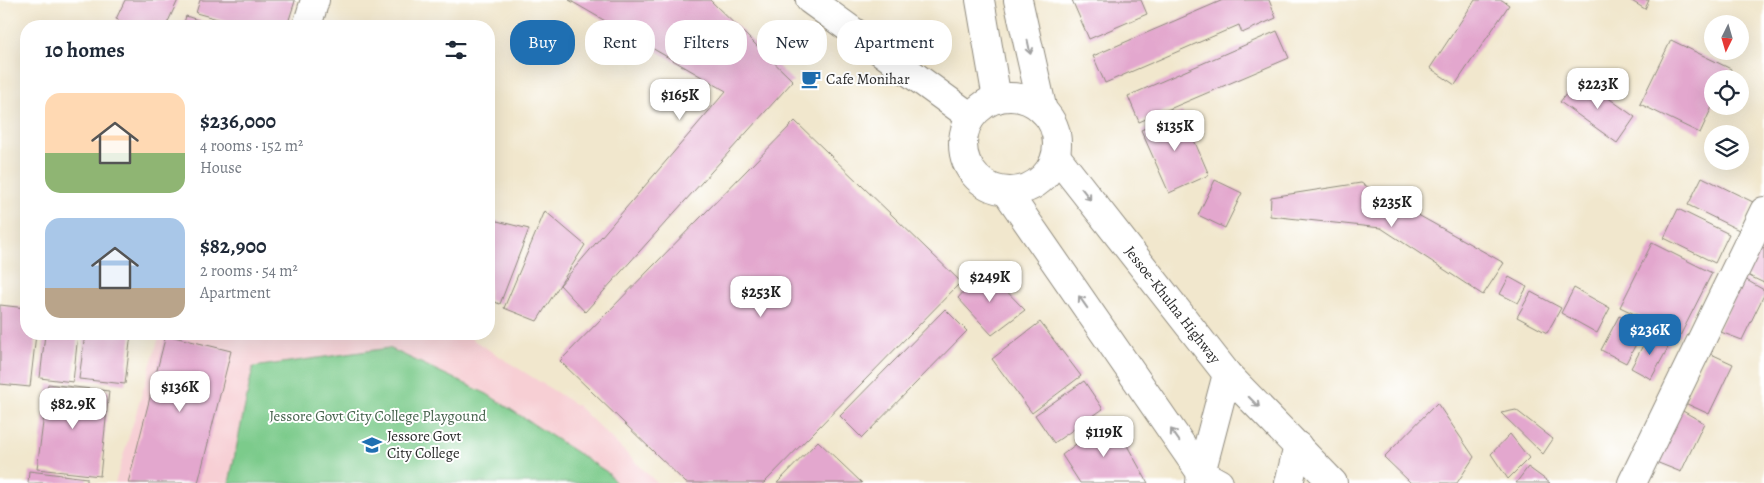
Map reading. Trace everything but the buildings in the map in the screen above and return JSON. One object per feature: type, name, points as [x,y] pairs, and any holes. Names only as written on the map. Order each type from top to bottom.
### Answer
[{"type":"main road","points":[[309,20],[315,0]]},
{"type":"main road","points":[[810,0],[971,117]]},
{"type":"main road","points":[[980,0],[997,99]]},
{"type":"main road","points":[[1018,0],[1043,111]]},
{"type":"main road","points":[[1014,98],[1030,101],[1043,111],[1053,124],[1057,140],[1056,156],[1049,171],[1037,183],[1023,190],[1006,191],[990,187],[977,178],[967,165],[963,148],[964,133],[971,117],[983,106],[997,99],[1014,98]]},
{"type":"main road","name":"Jessoe-Khulna Highway","points":[[1056,156],[1227,374],[1333,483]]},
{"type":"main road","points":[[1006,191],[1207,480]]},
{"type":"main road","points":[[1632,483],[1764,211]]},
{"type":"main road","points":[[1207,480],[1227,374]]},
{"type":"main road","points":[[1289,483],[1298,446]]},
{"type":"shaded area","name":"Jessore Govt City College","points":[[158,340],[474,340],[578,406],[657,483],[115,483]]},
{"type":"green space","name":"Jessore Govt City College Playgound","points":[[389,348],[487,394],[607,472],[616,483],[229,483],[253,367]]},
{"type":"place","name":"Cafe Monihar","points":[[811,79]]},
{"type":"place","name":"Jessore Govt City College","points":[[372,445]]}]
